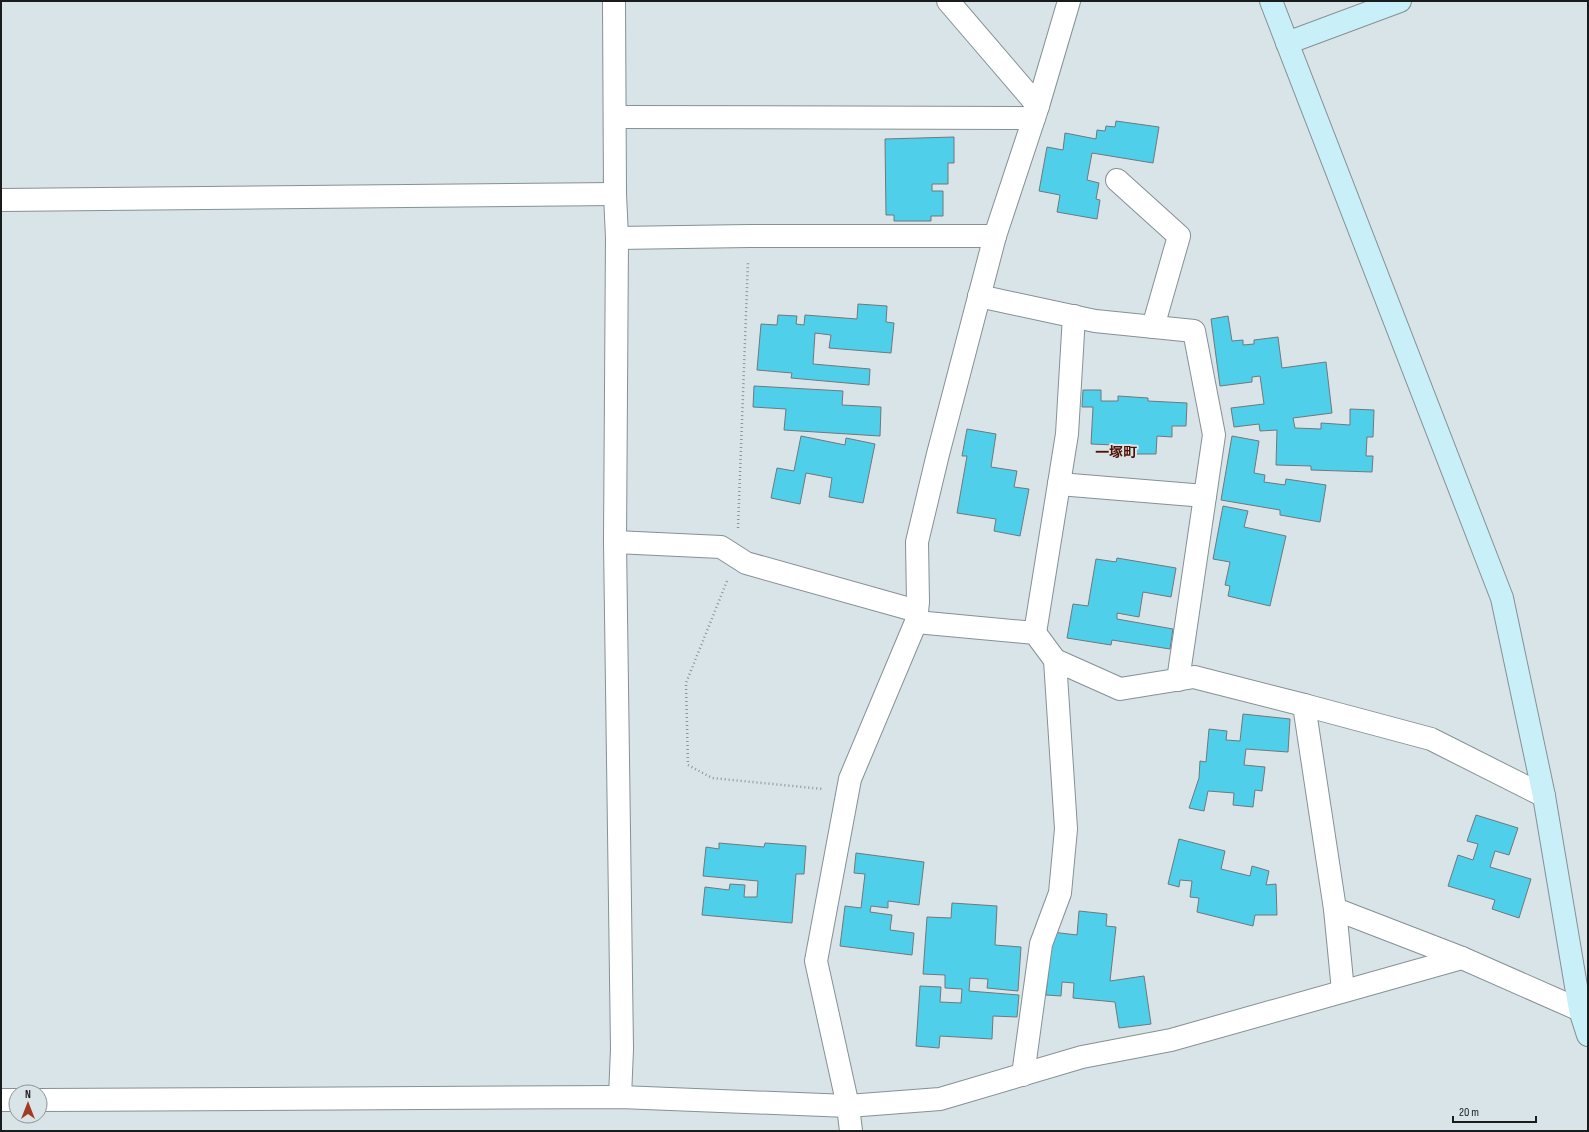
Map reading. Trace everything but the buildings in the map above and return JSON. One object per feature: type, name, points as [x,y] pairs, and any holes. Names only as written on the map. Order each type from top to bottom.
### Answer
[{"type":"street","points":[[614,1],[615,194],[617,238],[615,542],[622,1048],[620,1097]]},
{"type":"street","points":[[948,1],[1036,112]]},
{"type":"street","points":[[851,1131],[848,1106],[816,961],[850,779],[917,617],[918,542],[938,454],[995,236],[1036,112],[1069,1]]},
{"type":"street","points":[[1271,1],[1502,598],[1544,796],[1580,1010],[1588,1035]]},
{"type":"street","points":[[1287,43],[1400,1]]},
{"type":"street","points":[[615,117],[1036,112]]},
{"type":"street","points":[[1117,180],[1179,236],[1153,327]]},
{"type":"street","points":[[1,200],[615,194]]},
{"type":"street","points":[[617,238],[749,236],[995,236]]},
{"type":"street","points":[[979,296],[1095,321],[1194,332],[1214,435],[1178,680]]},
{"type":"street","points":[[1074,316],[1067,434],[1035,633],[1055,660],[1120,689],[1194,677],[1431,739],[1544,796]]},
{"type":"street","points":[[1059,484],[1205,496]]},
{"type":"street","points":[[615,542],[721,547],[746,563],[917,617],[1035,633]]},
{"type":"street","points":[[1023,1075],[1041,944],[1060,893],[1066,829],[1055,660]]},
{"type":"street","points":[[1304,705],[1335,910],[1343,990]]},
{"type":"street","points":[[1335,910],[1462,958],[1580,1010]]},
{"type":"street","points":[[48,1100],[620,1097],[848,1106],[940,1099],[1082,1057],[1171,1040],[1343,990],[1462,958]]},
{"type":"district","name":"一塚町","points":[[1116,452]]}]
